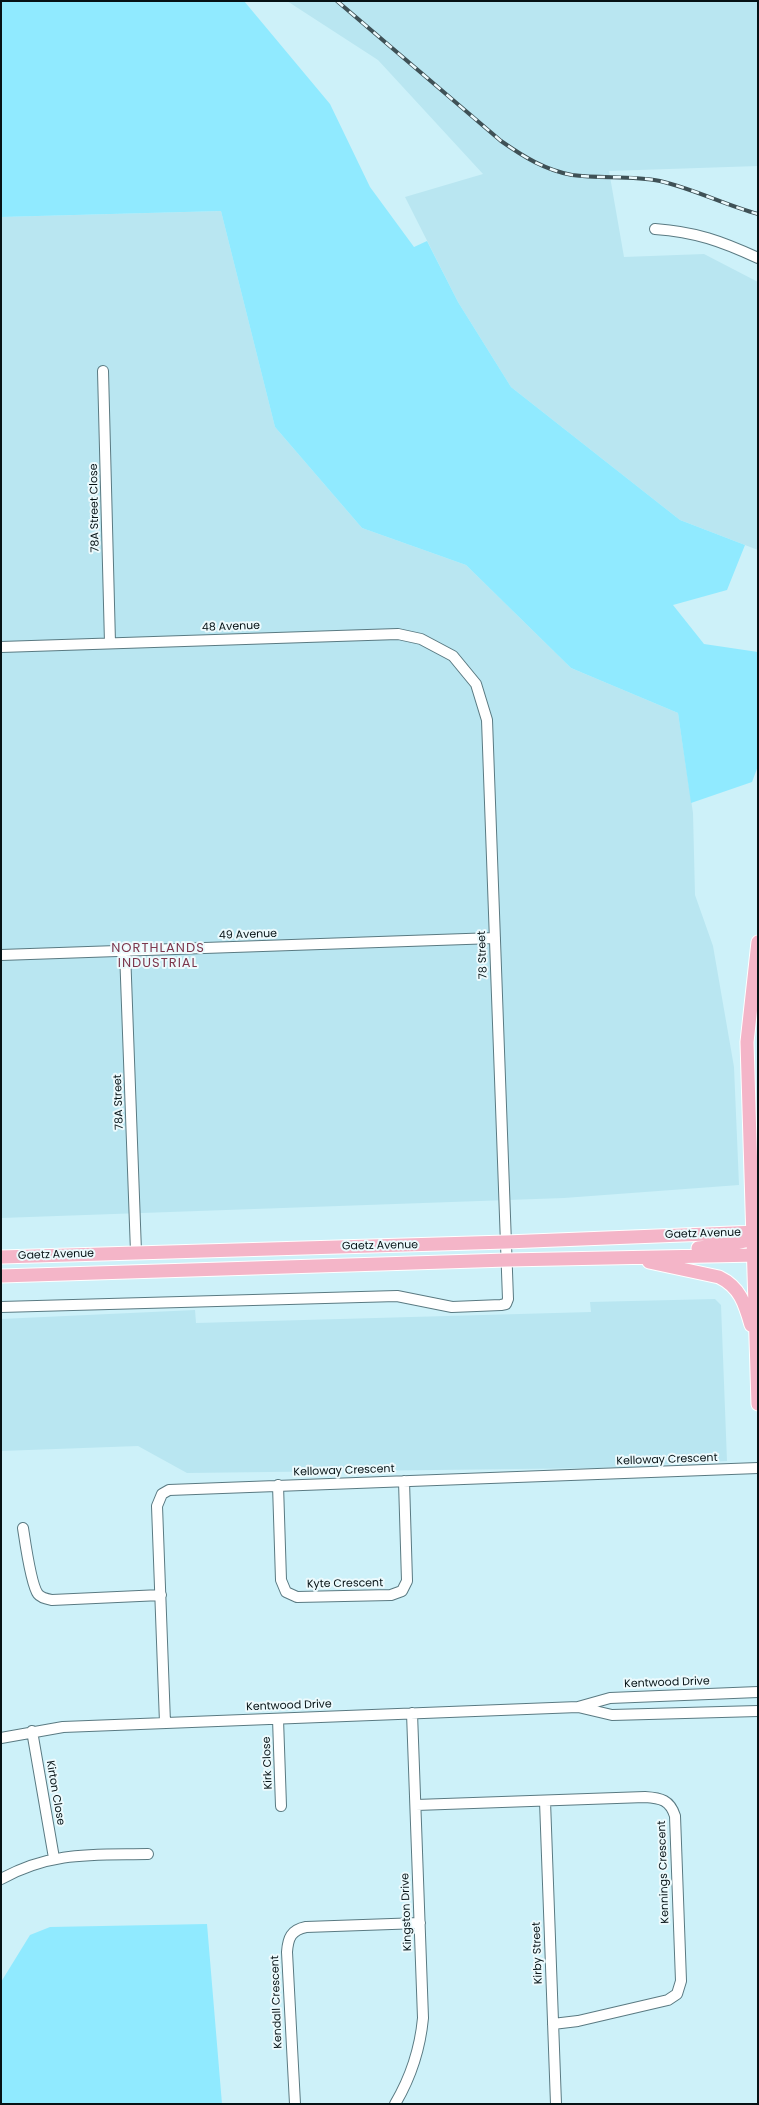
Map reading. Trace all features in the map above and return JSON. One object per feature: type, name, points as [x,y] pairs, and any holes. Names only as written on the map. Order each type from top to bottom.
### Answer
[{"type":"main road","points":[[758,942],[747,1042],[756,1255],[756,1346],[758,1404]]},
{"type":"main road","name":"Gaetz Avenue","points":[[1,1257],[136,1252],[755,1236]]},
{"type":"main road","points":[[623,1257],[727,1245],[755,1236]]},
{"type":"main road","name":"Gaetz Avenue","points":[[1,1276],[507,1260],[756,1255]]},
{"type":"main road","points":[[623,1257],[719,1276],[732,1284],[743,1299],[756,1346]]},
{"type":"street","points":[[655,229],[698,234],[727,244],[758,258]]},
{"type":"street","name":"78A Street Close","points":[[103,371],[110,643]]},
{"type":"street","name":"48 Avenue","points":[[1,647],[398,634],[421,639],[456,659]]},
{"type":"street","name":"78 Street","points":[[456,659],[476,684],[487,720],[507,1260]]},
{"type":"street","name":"49 Avenue","points":[[1,954],[495,938]]},
{"type":"street","name":"78A Street","points":[[125,951],[136,1252]]},
{"type":"street","points":[[1,1307],[397,1296],[452,1307],[501,1305],[508,1302],[507,1260]]},
{"type":"street","name":"Kelloway Crescent","points":[[165,1723],[157,1506],[162,1494],[169,1490],[178,1488],[758,1468]]},
{"type":"street","name":"Kyte Crescent","points":[[278,1485],[281,1580],[286,1592],[297,1597],[391,1595],[402,1591],[407,1582],[404,1481]]},
{"type":"street","points":[[23,1528],[34,1584],[37,1594],[42,1597],[52,1600],[160,1596]]},
{"type":"street","name":"Kentwood Drive","points":[[1,1738],[32,1731],[63,1727],[578,1707],[610,1698],[758,1692]]},
{"type":"street","name":"Kentwood Drive","points":[[578,1707],[612,1715],[758,1711]]},
{"type":"street","name":"Kingston Drive","points":[[395,2104],[411,2073],[421,2038],[422,2018],[412,1713]]},
{"type":"street","name":"Kirk Close","points":[[278,1719],[281,1806]]},
{"type":"street","name":"Kirton Close","points":[[32,1731],[54,1858]]},
{"type":"street","name":"Kennings Crescent","points":[[416,1805],[645,1797],[664,1800],[670,1804],[675,1816],[680,1981],[677,1994],[668,2000],[578,2021],[553,2024]]},
{"type":"street","name":"Kirby Street","points":[[545,1801],[556,2104]]},
{"type":"street","points":[[1,1879],[22,1868],[54,1858],[148,1854]]},
{"type":"street","name":"Kendall Crescent","points":[[295,2104],[287,1952],[290,1936],[299,1929],[306,1927],[420,1923]]},
{"type":"shaded area","points":[[1,1],[244,1],[330,104],[370,187],[414,247],[427,241],[458,302],[511,387],[680,520],[745,545],[727,590],[673,605],[704,644],[758,652],[758,766],[752,782],[691,803],[678,713],[571,668],[466,565],[362,528],[275,427],[221,211],[1,217]]},
{"type":"shaded area","points":[[287,1],[758,1],[758,166],[609,171],[624,257],[704,254],[758,282],[758,550],[680,520],[511,387],[458,302],[405,197],[483,174],[378,60]]},
{"type":"shaded area","points":[[221,211],[275,427],[362,528],[466,565],[571,668],[678,713],[693,813],[695,895],[713,946],[734,1067],[739,1185],[564,1198],[1,1218],[1,217]]},
{"type":"shaded area","points":[[715,1299],[721,1305],[727,1461],[599,1468],[187,1473],[138,1446],[1,1451],[1,1319],[195,1310],[196,1323],[591,1312],[590,1302]]},
{"type":"shaded area","points":[[207,1924],[222,2104],[1,2104],[1,1982],[30,1935],[50,1927]]},
{"type":"railway","points":[[337,1],[501,141],[535,162],[553,170],[572,175],[638,178],[673,184],[758,214]]},
{"type":"district","name":"NORTHLANDS INDUSTRIAL","points":[[158,956]]}]
